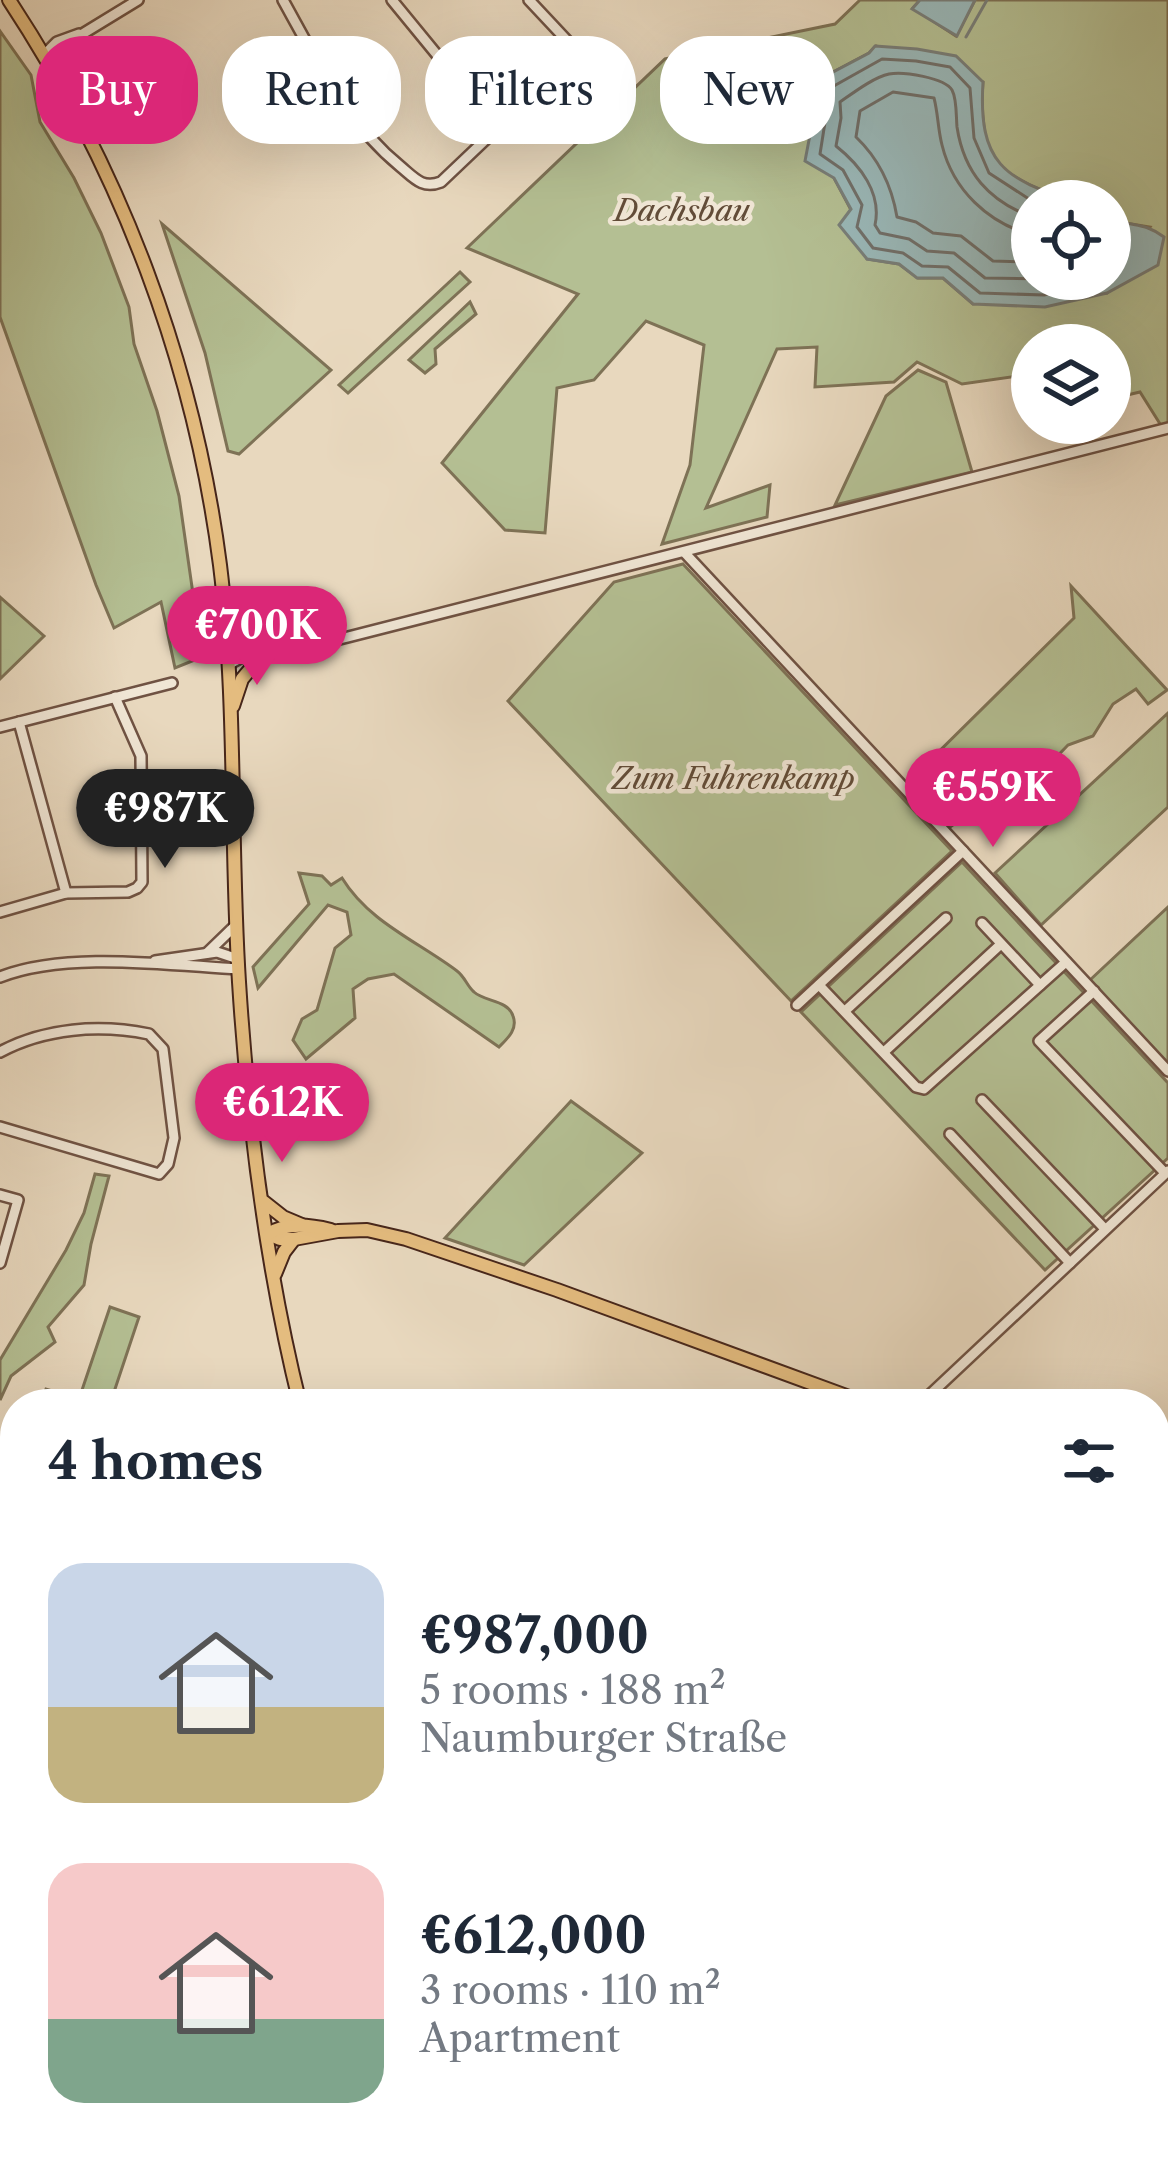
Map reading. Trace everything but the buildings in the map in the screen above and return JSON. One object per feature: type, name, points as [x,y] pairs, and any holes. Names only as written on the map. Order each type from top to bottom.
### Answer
[{"type":"main road","points":[[9,0],[36,41]]},
{"type":"main road","points":[[91,144],[131,229],[179,362],[220,564],[248,1103],[297,1389]]},
{"type":"main road","points":[[230,719],[242,679],[254,665]]},
{"type":"main road","points":[[263,1201],[303,1226]]},
{"type":"main road","points":[[268,1234],[277,1228],[303,1226],[338,1231]]},
{"type":"main road","points":[[268,1234],[295,1239],[367,1230],[444,1250],[827,1389]]},
{"type":"main road","points":[[274,1275],[295,1239]]},
{"type":"street","points":[[81,36],[138,0]]},
{"type":"street","points":[[284,0],[358,127],[418,181],[425,186],[441,182],[480,144]]},
{"type":"street","points":[[392,0],[425,40]]},
{"type":"street","points":[[529,0],[563,36]]},
{"type":"street","points":[[228,664],[1168,428]]},
{"type":"street","points":[[683,552],[1168,1071]]},
{"type":"street","points":[[228,664],[240,668],[278,654]]},
{"type":"street","points":[[0,728],[172,683]]},
{"type":"street","points":[[0,912],[66,892],[128,892],[142,882],[141,757],[115,697]]},
{"type":"street","points":[[19,722],[66,892]]},
{"type":"street","points":[[797,1005],[963,851]]},
{"type":"street","points":[[844,1011],[946,919]]},
{"type":"street","points":[[982,923],[1040,985]]},
{"type":"street","points":[[208,953],[237,924]]},
{"type":"street","points":[[884,1052],[1001,944]]},
{"type":"street","points":[[137,964],[208,953],[225,953],[238,964]]},
{"type":"street","points":[[819,985],[916,1087],[924,1089],[1066,962]]},
{"type":"street","points":[[0,977],[45,966],[86,963],[238,964]]},
{"type":"street","points":[[936,1389],[1167,1172],[1039,1041],[1094,991]]},
{"type":"street","points":[[0,1052],[40,1035],[75,1029],[142,1033],[153,1038],[163,1049],[174,1138],[169,1164],[159,1174],[0,1127]]},
{"type":"street","points":[[982,1100],[1105,1229]]},
{"type":"street","points":[[950,1134],[1070,1263]]},
{"type":"street","points":[[0,1195],[18,1200],[0,1263]]},
{"type":"green space","name":"Dachsbau","points":[[860,0],[920,0],[913,8],[956,36],[975,0],[1168,0],[1168,425],[1162,427],[1140,392],[1131,394],[1131,324],[1011,324],[1011,377],[962,384],[917,362],[894,382],[815,387],[817,347],[777,349],[706,508],[770,485],[767,517],[662,544],[690,465],[704,345],[646,321],[594,380],[557,388],[545,533],[505,530],[442,463],[578,294],[467,248],[576,144],[636,144],[636,87],[660,64],[660,144],[823,144],[867,259],[899,264],[918,278],[943,278],[973,304],[1131,300],[1131,256],[1150,227],[1131,224],[1131,180],[1021,180],[994,159],[986,138],[983,82],[876,46],[835,71],[835,36],[777,36],[835,24]]},
{"type":"green space","points":[[0,31],[31,75],[36,144],[53,144],[74,178],[129,307],[134,344],[179,496],[202,657],[175,668],[161,602],[114,628],[0,317]]},
{"type":"green space","points":[[162,224],[331,370],[239,454],[228,451],[205,353]]},
{"type":"green space","points":[[460,272],[470,282],[348,393],[339,385]]},
{"type":"green space","points":[[470,302],[476,314],[435,349],[436,364],[425,373],[409,360]]},
{"type":"green space","points":[[918,370],[946,382],[972,472],[835,505],[886,396]]},
{"type":"green space","name":"Zum Fuhrenkamp","points":[[683,564],[952,851],[791,1001],[508,701],[614,582]]},
{"type":"green space","points":[[1071,586],[1167,690],[1148,704],[1136,689],[1113,704],[1093,736],[1068,745],[1040,774],[993,793],[949,828],[906,784],[1074,618]]},
{"type":"green space","points":[[0,597],[44,636],[0,679]]},
{"type":"green space","points":[[1168,713],[1168,807],[1041,925],[995,873]]},
{"type":"green space","points":[[962,862],[1168,1083],[1168,1158],[1045,1270],[801,1012]]},
{"type":"green space","points":[[299,873],[322,876],[331,885],[342,878],[380,919],[457,971],[479,995],[506,1007],[514,1021],[509,1037],[499,1047],[394,974],[368,979],[353,989],[355,1018],[306,1059],[293,1040],[302,1019],[317,1010],[335,948],[351,935],[347,912],[328,905],[258,988],[253,967],[309,904]]},
{"type":"green space","points":[[1168,907],[1168,1071],[1090,980]]},
{"type":"green space","points":[[571,1101],[642,1153],[524,1265],[445,1238]]},
{"type":"green space","points":[[95,1174],[109,1176],[84,1285],[48,1327],[55,1342],[0,1389],[0,1360],[84,1213]]},
{"type":"green space","points":[[110,1307],[139,1317],[115,1389],[82,1389]]},
{"type":"water","points":[[920,0],[975,0],[957,36],[912,9]]},
{"type":"water","points":[[875,46],[956,56],[983,82],[985,131],[991,149],[1000,164],[1022,180],[1011,180],[1011,300],[1076,300],[1045,307],[973,304],[943,278],[917,278],[899,264],[867,259],[839,225],[851,209],[834,178],[805,161],[808,144],[835,144],[835,71]]},
{"type":"water","points":[[1131,225],[1164,237],[1158,265],[1131,280]]},
{"type":"waterway","points":[[966,37],[987,0]]}]
